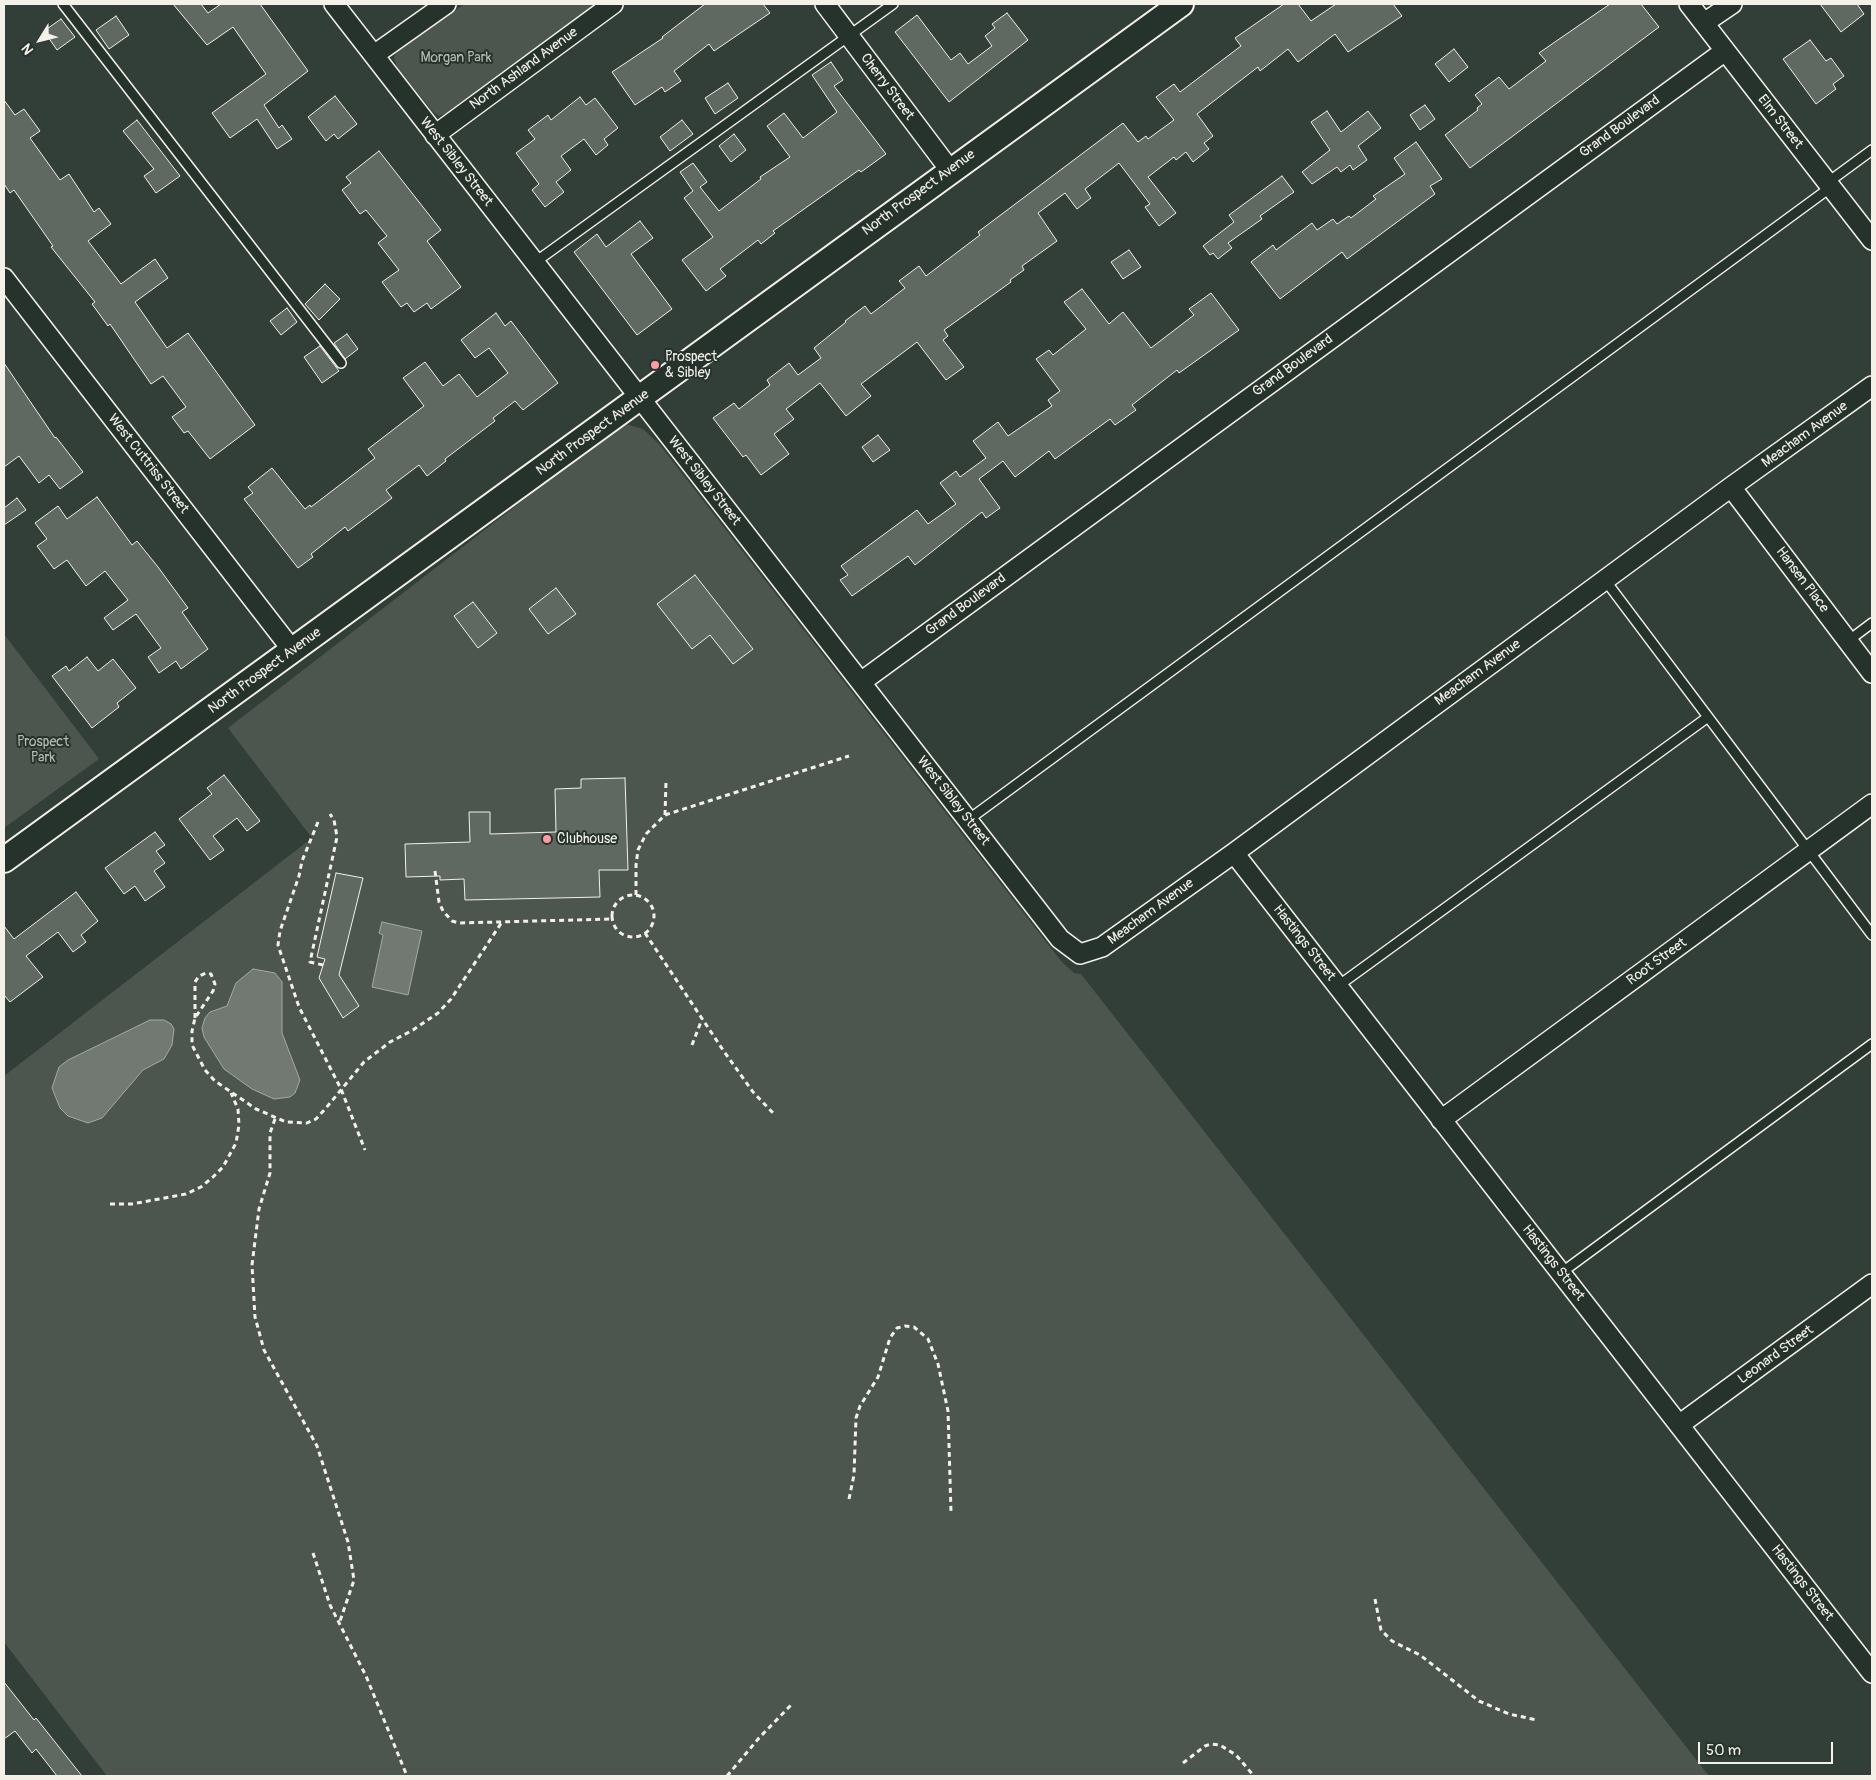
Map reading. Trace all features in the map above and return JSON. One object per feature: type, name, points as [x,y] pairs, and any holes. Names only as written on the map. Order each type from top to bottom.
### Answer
[{"type":"street","name":"West Sibley Street","points":[[334,4],[1060,939],[1080,954]]},
{"type":"street","points":[[374,55],[446,4]]},
{"type":"street","name":"North Ashland Avenue","points":[[435,135],[613,4]]},
{"type":"street","name":"Cherry Street","points":[[825,4],[950,170]]},
{"type":"street","name":"North Prospect Avenue","points":[[4,860],[640,399],[950,170],[1181,4]]},
{"type":"street","name":"Elm Street","points":[[1689,4],[1872,240]]},
{"type":"street","points":[[1704,24],[1732,4]]},
{"type":"street","name":"Grand Boulevard","points":[[861,682],[1725,51]]},
{"type":"street","name":"West Cuttriss Street","points":[[4,278],[293,651]]},
{"type":"street","name":"Meacham Avenue","points":[[1080,954],[1102,947],[1234,853],[1872,386]]},
{"type":"street","name":"Hansen Place","points":[[1732,487],[1872,673]]},
{"type":"street","name":"Root Street","points":[[1441,1120],[1872,804]]},
{"type":"street","name":"Hastings Street","points":[[1234,853],[1872,1673]]},
{"type":"street","name":"Leonard Street","points":[[1679,1425],[1872,1284]]},
{"type":"lane","points":[[63,4],[340,363]]},
{"type":"lane","points":[[534,262],[893,4]]},
{"type":"lane","points":[[968,820],[1829,185],[1872,150]]},
{"type":"lane","points":[[1605,580],[1872,935]]},
{"type":"lane","points":[[1848,641],[1872,623]]},
{"type":"lane","points":[[1338,986],[1708,717]]},
{"type":"lane","points":[[1561,1273],[1872,1044]]},
{"type":"path","points":[[636,895],[638,850],[646,834],[674,810],[849,756]]},
{"type":"path","points":[[665,816],[666,781]]},
{"type":"path","points":[[323,965],[310,962],[337,838],[334,820],[330,814]]},
{"type":"path","points":[[318,822],[302,861],[299,876],[280,931],[278,944],[299,1007],[341,1089],[365,1150]]},
{"type":"path","points":[[435,871],[439,902],[446,917],[459,923],[612,919]]},
{"type":"path","points":[[629,895],[636,895],[648,902],[654,914],[653,922],[645,933],[638,936],[625,935],[618,931],[612,919],[612,912],[618,900],[629,895]]},
{"type":"path","points":[[195,1018],[213,991],[215,984],[211,974],[206,973],[200,976],[195,982],[195,1018],[192,1045],[198,1058],[215,1081],[231,1093],[275,1119],[295,1124],[307,1123],[316,1118],[352,1074],[370,1056],[438,1013],[502,922]]},
{"type":"path","points":[[645,933],[702,1019],[754,1092],[775,1115]]},
{"type":"path","points":[[692,1045],[702,1019]]},
{"type":"path","points":[[110,1204],[132,1204],[186,1194],[201,1187],[213,1177],[222,1167],[236,1143],[239,1126],[238,1109],[231,1093]]},
{"type":"path","points":[[275,1119],[270,1133],[270,1173],[259,1209],[253,1250],[255,1317],[264,1350],[317,1446],[348,1542],[354,1580],[339,1624]]},
{"type":"path","points":[[850,1499],[854,1475],[856,1418],[860,1406],[878,1377],[890,1338],[897,1328],[905,1326],[914,1327],[928,1339],[938,1364],[948,1411],[951,1512]]},
{"type":"path","points":[[313,1553],[324,1590],[366,1676],[407,1776]]},
{"type":"path","points":[[1375,1599],[1381,1630],[1392,1642],[1420,1655],[1479,1701],[1509,1714],[1537,1720]]},
{"type":"path","points":[[727,1776],[759,1738],[793,1703]]},
{"type":"path","points":[[1183,1763],[1204,1746],[1211,1744],[1220,1745],[1236,1755],[1254,1776]]},
{"type":"green space","name":"Morgan Park","points":[[464,4],[597,4],[447,113],[439,116],[433,112],[397,67],[394,57],[397,52]]},
{"type":"green space","points":[[626,424],[643,429],[660,445],[1061,961],[1074,973],[1081,974],[1709,1776],[107,1776],[4,1642],[4,1076],[312,838],[228,728],[618,427]]},
{"type":"green space","name":"Prospect Park","points":[[4,634],[99,759],[4,828]]},
{"type":"shaded area","points":[[382,922],[422,931],[408,995],[372,987],[383,935],[379,933]]},
{"type":"shaded area","points":[[253,969],[275,973],[282,982],[282,1033],[300,1080],[295,1093],[290,1097],[274,1099],[252,1089],[224,1069],[204,1037],[202,1028],[205,1018],[210,1012],[227,1006],[236,983]]},
{"type":"shaded area","points":[[150,1020],[164,1020],[171,1024],[174,1029],[172,1045],[164,1059],[143,1070],[102,1118],[88,1123],[68,1116],[60,1108],[52,1088],[59,1067],[68,1060]]},
{"type":"building","points":[[173,4],[201,4],[208,13],[221,4],[260,4],[308,71],[264,105],[279,128],[282,125],[292,139],[277,149],[257,119],[230,138],[212,113],[266,74],[233,27],[207,45]]},
{"type":"building","points":[[705,4],[763,4],[770,13],[714,51],[709,44],[674,71],[681,81],[665,92],[662,87],[635,105],[612,72],[663,38]]},
{"type":"building","points":[[1284,4],[1298,4],[1311,21],[1336,4],[1393,4],[1402,16],[1348,52],[1335,34],[1298,62],[1288,49],[1260,71],[1258,67],[1197,114],[1213,136],[1204,143],[1209,149],[1193,162],[1186,152],[1176,160],[1174,157],[1148,177],[1176,213],[1159,226],[1145,207],[1150,204],[1119,163],[1085,189],[1091,198],[1077,209],[1065,193],[1038,213],[1057,241],[1022,266],[1024,270],[1010,280],[1011,282],[944,330],[948,336],[943,340],[964,367],[946,380],[917,342],[861,384],[871,396],[846,416],[820,383],[786,409],[794,419],[774,434],[789,454],[761,475],[746,455],[743,457],[713,418],[734,403],[739,409],[770,385],[767,380],[789,363],[798,375],[821,358],[814,348],[845,321],[865,306],[871,314],[905,288],[899,281],[919,266],[926,276],[980,235],[978,232],[1123,123],[1138,142],[1146,136],[1148,139],[1174,120],[1156,97],[1174,84],[1180,92],[1241,46],[1235,38]]},
{"type":"building","points":[[1610,4],[1641,4],[1659,27],[1470,168],[1445,135],[1478,110],[1477,108],[1482,104],[1475,95],[1499,77],[1509,89],[1546,61],[1539,53]]},
{"type":"building","points":[[1820,4],[1857,4],[1864,14],[1841,32]]},
{"type":"building","points":[[1007,13],[1028,40],[949,102],[895,32],[917,15],[951,60],[960,53],[968,64],[992,46],[985,36],[995,28],[992,24]]},
{"type":"building","points":[[116,16],[129,35],[109,49],[96,30]]},
{"type":"building","points":[[61,19],[75,37],[57,50],[44,31]]},
{"type":"building","points":[[1810,40],[1826,61],[1831,58],[1844,76],[1833,84],[1836,89],[1816,104],[1783,59]]},
{"type":"building","points":[[1454,49],[1468,67],[1449,82],[1435,64]]},
{"type":"building","points":[[831,62],[843,80],[834,86],[886,154],[861,172],[859,170],[773,231],[775,233],[761,244],[758,240],[720,269],[726,276],[706,291],[682,260],[713,237],[684,198],[693,191],[680,172],[693,163],[707,182],[700,187],[719,211],[761,179],[760,177],[790,157],[767,126],[784,113],[803,138],[837,112],[812,75]]},
{"type":"building","points":[[728,83],[738,98],[715,114],[705,98]]},
{"type":"building","points":[[335,96],[357,124],[338,139],[334,134],[326,141],[308,117]]},
{"type":"building","points":[[580,97],[586,105],[595,98],[618,128],[604,139],[608,145],[596,155],[584,139],[561,156],[571,170],[556,182],[564,192],[545,207],[532,190],[539,184],[516,153],[535,139],[528,130],[548,115],[551,120]]},
{"type":"building","points":[[4,100],[15,115],[24,109],[40,131],[30,138],[60,180],[69,174],[94,212],[99,208],[111,224],[88,241],[121,284],[155,259],[168,278],[135,302],[167,348],[188,333],[255,425],[210,459],[188,431],[184,433],[172,417],[186,407],[163,376],[151,384],[110,324],[108,326],[92,304],[95,302],[51,247],[53,246],[14,190],[10,193],[4,184]]},
{"type":"building","points":[[1425,105],[1435,119],[1420,130],[1410,115]]},
{"type":"building","points":[[1327,111],[1341,132],[1368,111],[1381,128],[1358,146],[1367,160],[1353,170],[1350,165],[1341,172],[1337,167],[1312,184],[1302,172],[1330,150],[1311,122]]},
{"type":"building","points":[[137,120],[180,176],[156,193],[144,176],[154,169],[123,131]]},
{"type":"building","points":[[682,120],[693,134],[670,151],[660,137]]},
{"type":"building","points":[[734,134],[746,150],[731,162],[719,146]]},
{"type":"building","points":[[1416,142],[1442,179],[1430,186],[1435,194],[1347,259],[1342,252],[1280,299],[1251,262],[1273,245],[1276,250],[1312,223],[1317,230],[1333,219],[1337,224],[1349,216],[1351,218],[1376,199],[1373,196],[1405,174],[1394,158]]},
{"type":"building","points":[[379,151],[441,230],[427,241],[461,287],[431,309],[427,303],[414,312],[407,303],[401,307],[382,282],[399,270],[378,243],[387,236],[366,210],[360,214],[342,190],[351,183],[346,177]]},
{"type":"building","points":[[1282,176],[1294,192],[1260,216],[1262,219],[1228,243],[1232,248],[1218,259],[1213,253],[1210,255],[1203,246],[1234,222],[1229,215]]},
{"type":"building","points":[[640,221],[653,238],[631,254],[672,309],[637,335],[574,252],[597,234],[606,247]]},
{"type":"building","points":[[1129,250],[1141,267],[1123,279],[1111,262]]},
{"type":"building","points":[[325,284],[340,299],[319,320],[305,304]]},
{"type":"building","points":[[1082,289],[1109,324],[1123,312],[1151,348],[1194,315],[1189,309],[1211,293],[1239,330],[1179,373],[1177,370],[1132,405],[1136,410],[1115,425],[1110,419],[1055,459],[1049,451],[1015,477],[1003,461],[979,479],[1000,508],[986,518],[982,512],[915,565],[908,556],[852,596],[840,580],[848,575],[841,566],[917,510],[928,524],[956,504],[940,483],[956,471],[960,477],[986,458],[973,441],[998,422],[1008,436],[1052,406],[1048,400],[1060,391],[1036,359],[1049,350],[1053,355],[1086,329],[1064,302]]},
{"type":"building","points":[[287,308],[297,322],[281,335],[270,321]]},
{"type":"building","points":[[496,313],[505,326],[511,321],[558,383],[523,410],[515,401],[493,418],[495,421],[445,459],[446,461],[427,476],[419,465],[386,490],[392,498],[348,531],[345,527],[311,554],[313,557],[298,568],[244,499],[253,493],[248,487],[272,468],[305,509],[310,505],[311,507],[375,458],[368,449],[424,406],[403,378],[425,362],[443,386],[459,374],[477,397],[508,373],[489,348],[475,358],[461,340]]},
{"type":"building","points":[[347,334],[358,349],[345,359],[334,343]]},
{"type":"building","points":[[320,346],[339,371],[322,383],[304,357]]},
{"type":"building","points":[[4,363],[55,438],[83,472],[60,489],[49,475],[39,483],[19,456],[4,467]]},
{"type":"building","points":[[878,435],[890,450],[873,462],[862,447]]},
{"type":"building","points":[[97,497],[132,545],[137,541],[188,608],[182,612],[208,649],[181,669],[176,661],[159,673],[148,657],[161,648],[136,614],[113,630],[104,618],[128,600],[105,571],[86,586],[67,560],[54,569],[37,546],[47,539],[35,523],[58,506],[67,519]]},
{"type":"building","points":[[17,498],[26,510],[4,525],[4,508]]},
{"type":"building","points":[[695,575],[753,649],[733,664],[710,635],[692,649],[657,604]]},
{"type":"building","points":[[556,588],[576,614],[548,634],[529,609]]},
{"type":"building","points":[[473,602],[497,633],[478,648],[454,616]]},
{"type":"building","points":[[87,657],[98,671],[113,659],[136,688],[117,703],[119,707],[92,728],[52,676],[66,666],[69,671]]},
{"type":"building","points":[[224,775],[260,821],[247,831],[237,818],[213,836],[224,850],[210,860],[179,819],[212,794],[207,788]]},
{"type":"building","name":"Clubhouse","points":[[625,778],[628,870],[599,870],[600,897],[465,900],[464,879],[440,880],[440,876],[406,877],[405,844],[470,842],[469,812],[490,812],[490,834],[556,832],[555,789],[581,788],[581,779]]},
{"type":"building","points":[[155,832],[165,845],[156,851],[165,863],[154,871],[165,887],[145,901],[135,886],[124,894],[105,868]]},
{"type":"building","points":[[336,873],[363,878],[339,975],[359,1006],[343,1018],[319,978],[325,959],[317,957]]},
{"type":"building","points":[[76,892],[98,921],[81,935],[86,942],[73,952],[58,932],[26,956],[43,977],[10,1002],[4,995],[4,926],[14,939]]},
{"type":"building","points":[[4,1682],[34,1720],[36,1718],[82,1776],[57,1776],[36,1749],[32,1753],[15,1731],[4,1739]]},
{"type":"place","name":"Prospect & Sibley","points":[[655,365]]},
{"type":"place","name":"Clubhouse","points":[[547,839]]}]
